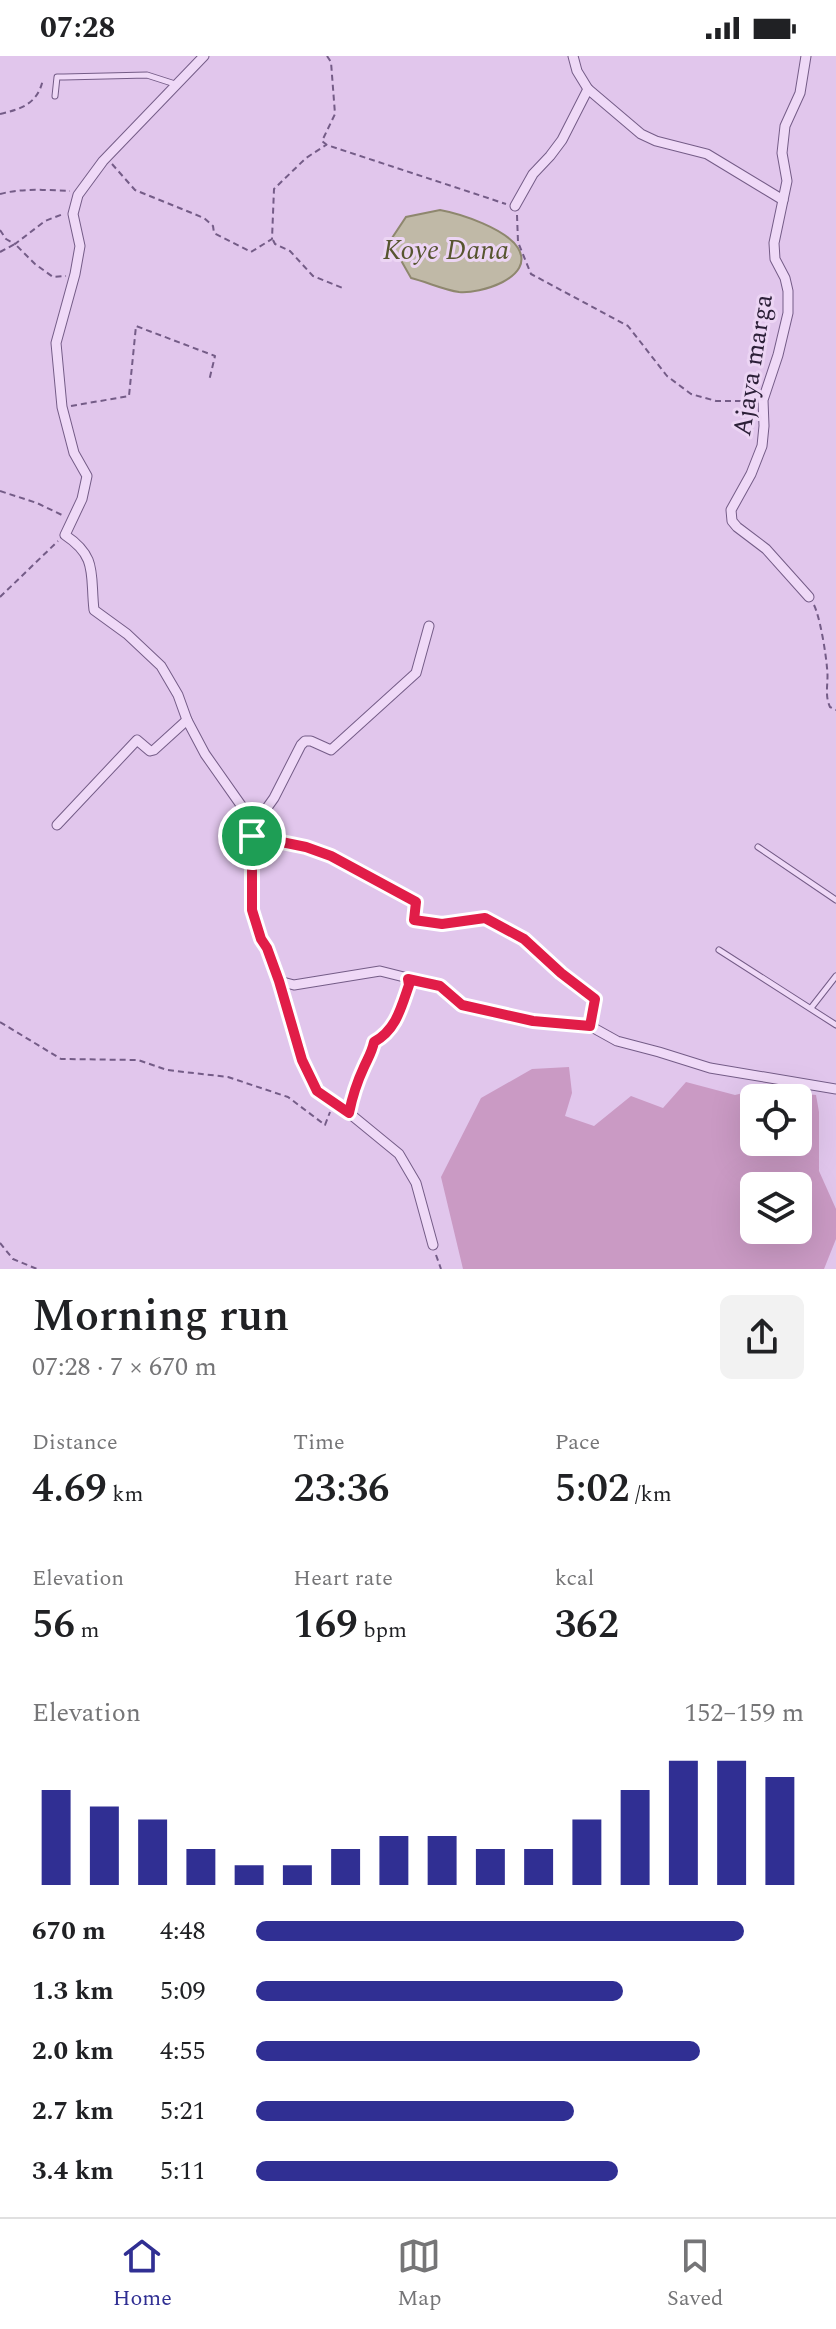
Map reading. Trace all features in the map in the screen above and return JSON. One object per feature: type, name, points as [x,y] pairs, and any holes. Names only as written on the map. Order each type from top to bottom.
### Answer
[{"type":"street","points":[[202,56],[107,158],[81,191],[73,214],[80,246],[56,343],[62,407],[74,453],[87,476],[82,499],[67,530],[91,562],[94,610],[127,634],[161,666],[205,754],[250,818],[252,910],[279,981],[302,1060],[317,1091],[399,1154],[416,1183],[433,1245]]},
{"type":"street","points":[[573,56],[577,71],[588,89],[641,134],[707,154],[783,200]]},
{"type":"street","name":"Ajaya marga","points":[[806,56],[800,93],[785,126],[782,153],[787,181],[774,243],[775,259],[788,291],[788,313],[763,400],[762,446],[731,510],[732,521],[737,527],[766,549],[809,597]]},
{"type":"street","points":[[515,206],[533,174],[567,133],[588,89]]},
{"type":"street","points":[[250,818],[264,812],[305,741],[331,750],[416,673],[429,626]]},
{"type":"street","points":[[57,825],[137,740],[150,751],[154,750],[187,720]]},
{"type":"street","points":[[279,981],[294,985],[380,971],[440,986],[462,1005],[533,1021],[590,1026],[617,1041],[710,1068],[834,1086]]},
{"type":"lane","points":[[55,96],[57,77],[147,75],[176,84]]},
{"type":"lane","points":[[758,847],[836,900]]},
{"type":"lane","points":[[719,950],[836,1025]]},
{"type":"lane","points":[[811,1008],[836,976]]},
{"type":"path","points":[[327,56],[331,62],[335,114],[322,141],[327,145],[515,206],[518,242],[531,274],[628,326],[667,376],[691,394],[716,401],[763,400]]},
{"type":"path","points":[[0,114],[22,109],[32,100],[43,79]]},
{"type":"path","points":[[327,145],[306,158],[274,189],[272,239],[275,244],[290,251],[313,276],[345,289]]},
{"type":"path","points":[[107,158],[135,190],[204,218],[213,226],[214,233],[251,252],[272,239]]},
{"type":"path","points":[[0,194],[37,189],[81,191]]},
{"type":"path","points":[[0,252],[45,221],[61,214],[73,214]]},
{"type":"path","points":[[0,230],[6,239],[53,277],[75,274]]},
{"type":"path","points":[[62,407],[129,396],[136,326],[215,356],[209,381]]},
{"type":"path","points":[[0,491],[61,513],[67,530],[0,597]]},
{"type":"path","points":[[809,597],[816,608],[827,669],[826,698],[830,707],[836,710]]},
{"type":"path","points":[[252,836],[306,847],[331,856],[416,902],[414,920],[442,924],[485,918],[524,939],[595,999],[590,1026]]},
{"type":"path","points":[[0,1022],[61,1059],[138,1060],[167,1070],[228,1077],[288,1097],[325,1125],[330,1112],[338,1108],[349,1113],[352,1097],[374,1042],[385,1036],[394,1025],[409,985],[408,979]]},
{"type":"path","points":[[0,1243],[13,1259],[37,1269]]},
{"type":"path","points":[[433,1245],[441,1269]]},
{"type":"shaded area","points":[[569,1067],[572,1093],[565,1116],[594,1126],[631,1096],[663,1108],[686,1082],[740,1094],[740,1156],[812,1156],[812,1095],[816,1095],[819,1171],[836,1209],[836,1239],[824,1269],[463,1269],[441,1177],[481,1098],[532,1069]]},
{"type":"water","name":"Koye Dana","points":[[440,210],[471,219],[512,241],[521,259],[513,276],[491,287],[468,292],[453,291],[411,278],[390,241],[406,217]]},
{"type":"route","points":[[252,836],[306,847],[382,882],[416,902],[414,920],[442,924],[485,918],[524,939],[595,999],[590,1026],[533,1021],[462,1005],[440,986],[408,979],[409,985],[394,1025],[385,1036],[374,1042],[352,1097],[349,1113],[317,1091],[302,1060],[279,981],[252,910],[252,836]]}]
